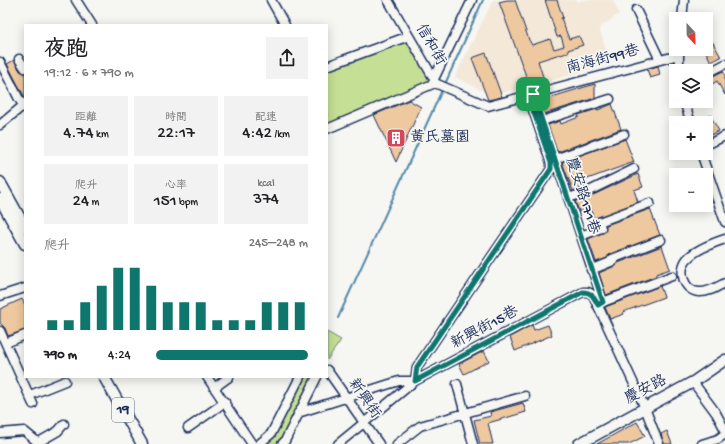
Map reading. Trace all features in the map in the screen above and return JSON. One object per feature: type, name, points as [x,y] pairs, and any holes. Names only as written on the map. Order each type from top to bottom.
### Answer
[{"type":"main road","points":[[0,182],[24,225]]},
{"type":"main road","points":[[0,199],[24,242]]},
{"type":"main road","name":"慶安路","points":[[579,444],[593,441],[645,408],[694,382],[725,360]]},
{"type":"main road","name":"19","points":[[105,378],[142,444]]},
{"type":"street","points":[[76,0],[91,24]]},
{"type":"street","points":[[271,0],[284,24]]},
{"type":"street","name":"信和街","points":[[388,0],[435,81]]},
{"type":"street","points":[[328,129],[435,81],[472,0]]},
{"type":"street","points":[[683,12],[684,0]]},
{"type":"street","points":[[636,10],[660,60]]},
{"type":"street","points":[[328,66],[409,36]]},
{"type":"street","name":"南海街99巷","points":[[435,81],[450,90],[488,106],[660,60],[670,56]]},
{"type":"street","points":[[19,59],[24,66]]},
{"type":"street","points":[[0,62],[23,103],[0,125]]},
{"type":"street","points":[[713,70],[725,64]]},
{"type":"street","points":[[298,413],[399,381],[415,381],[417,367],[551,169],[551,163],[531,94]]},
{"type":"street","name":"慶安路171巷","points":[[531,94],[542,121],[581,236],[592,270],[600,303],[659,444]]},
{"type":"street","points":[[542,121],[610,100]]},
{"type":"street","points":[[555,159],[624,134]]},
{"type":"street","points":[[713,142],[725,136]]},
{"type":"street","points":[[703,160],[725,222]]},
{"type":"street","points":[[568,198],[587,192],[634,169]]},
{"type":"street","points":[[581,236],[601,228],[599,222],[650,203]]},
{"type":"street","points":[[725,239],[714,243],[686,260],[682,278],[688,287],[698,292],[704,292],[725,283]]},
{"type":"street","points":[[592,270],[613,261],[612,259],[661,240]]},
{"type":"street","points":[[600,303],[672,276]]},
{"type":"street","points":[[1,295],[24,288]]},
{"type":"street","name":"慶安路171巷","points":[[583,292],[588,292],[600,303]]},
{"type":"street","name":"新興街15巷","points":[[338,444],[415,381],[583,292]]},
{"type":"street","points":[[0,331],[22,367]]},
{"type":"street","points":[[6,343],[24,334]]},
{"type":"street","name":"新興街","points":[[328,371],[379,444]]},
{"type":"street","points":[[25,378],[33,404]]},
{"type":"street","points":[[208,378],[252,444]]},
{"type":"street","points":[[214,388],[228,378]]},
{"type":"street","points":[[259,444],[271,434],[299,378]]},
{"type":"street","points":[[282,444],[285,441],[316,378]]},
{"type":"street","points":[[30,395],[65,381]]},
{"type":"street","points":[[694,382],[716,413],[725,430]]},
{"type":"street","points":[[457,384],[473,444]]},
{"type":"street","points":[[397,444],[420,426],[525,396]]},
{"type":"street","points":[[188,428],[225,402]]},
{"type":"street","points":[[0,433],[24,431],[40,443],[58,431],[64,424]]},
{"type":"street","points":[[702,444],[718,439],[725,434]]},
{"type":"shaded area","points":[[493,0],[577,0],[578,2],[583,0],[613,0],[619,14],[599,28],[610,63],[530,87],[491,95],[455,77]]},
{"type":"green space","points":[[409,36],[435,83],[328,129],[328,66]]},
{"type":"green space","points":[[328,333],[341,340],[328,359]]},
{"type":"green space","points":[[299,378],[316,378],[282,444],[259,444],[271,434]]},
{"type":"building","points":[[515,0],[532,45],[550,39],[554,49],[564,46],[561,36],[557,37],[545,0],[557,0],[563,18],[561,18],[569,39],[579,36],[583,45],[568,50],[569,52],[561,55],[560,54],[538,61],[545,83],[530,87],[499,2]]},
{"type":"building","points":[[713,43],[721,57],[711,62],[708,56],[713,56]]},
{"type":"building","points":[[486,53],[502,97],[488,100],[472,58]]},
{"type":"building","points":[[14,60],[20,71],[24,73],[24,96],[7,64]]},
{"type":"building","points":[[658,66],[660,75],[650,78],[647,69]]},
{"type":"building","points":[[723,71],[725,75],[725,95],[717,81],[713,84],[713,76]]},
{"type":"building","points":[[595,84],[595,98],[544,114],[540,103],[555,96]]},
{"type":"building","name":"黃氏墓園","points":[[409,100],[421,107],[396,162],[374,115]]},
{"type":"building","points":[[612,104],[621,129],[558,152],[557,151],[548,125],[560,121],[561,124],[579,117],[578,115],[597,109],[598,110]]},
{"type":"building","points":[[713,120],[719,131],[713,134]]},
{"type":"building","points":[[625,139],[634,162],[582,181],[585,187],[573,191],[562,162]]},
{"type":"building","points":[[638,174],[643,187],[634,190],[638,202],[594,219],[590,208],[579,212],[575,201],[589,197]]},
{"type":"building","points":[[650,209],[660,235],[610,254],[607,258],[596,262],[588,239],[605,232],[606,225]]},
{"type":"building","points":[[662,246],[670,269],[656,274],[656,276],[606,295],[599,273],[615,266],[618,263]]},
{"type":"building","points":[[660,286],[664,297],[623,312],[624,314],[610,319],[605,307]]},
{"type":"building","points":[[22,299],[24,303],[24,330],[8,336],[5,328],[0,323],[0,309]]},
{"type":"building","points":[[532,325],[534,330],[548,325],[552,335],[515,351],[510,337]]},
{"type":"building","points":[[484,351],[489,361],[464,374],[459,364]]},
{"type":"building","points":[[523,403],[526,412],[488,423],[493,444],[480,444],[474,420],[491,416],[490,412]]},
{"type":"building","points":[[637,422],[645,436],[629,444],[597,444]]},
{"type":"building","points":[[667,431],[672,444],[664,444],[661,434]]},
{"type":"waterway","points":[[445,84],[483,0]]},
{"type":"waterway","points":[[338,318],[443,88]]},
{"type":"place","name":"黃氏墓園","points":[[396,138]]},
{"type":"route","points":[[533,94],[603,302],[598,305],[592,295],[588,292],[583,292],[415,381],[417,367],[551,169],[551,163],[528,95],[533,94]]}]
